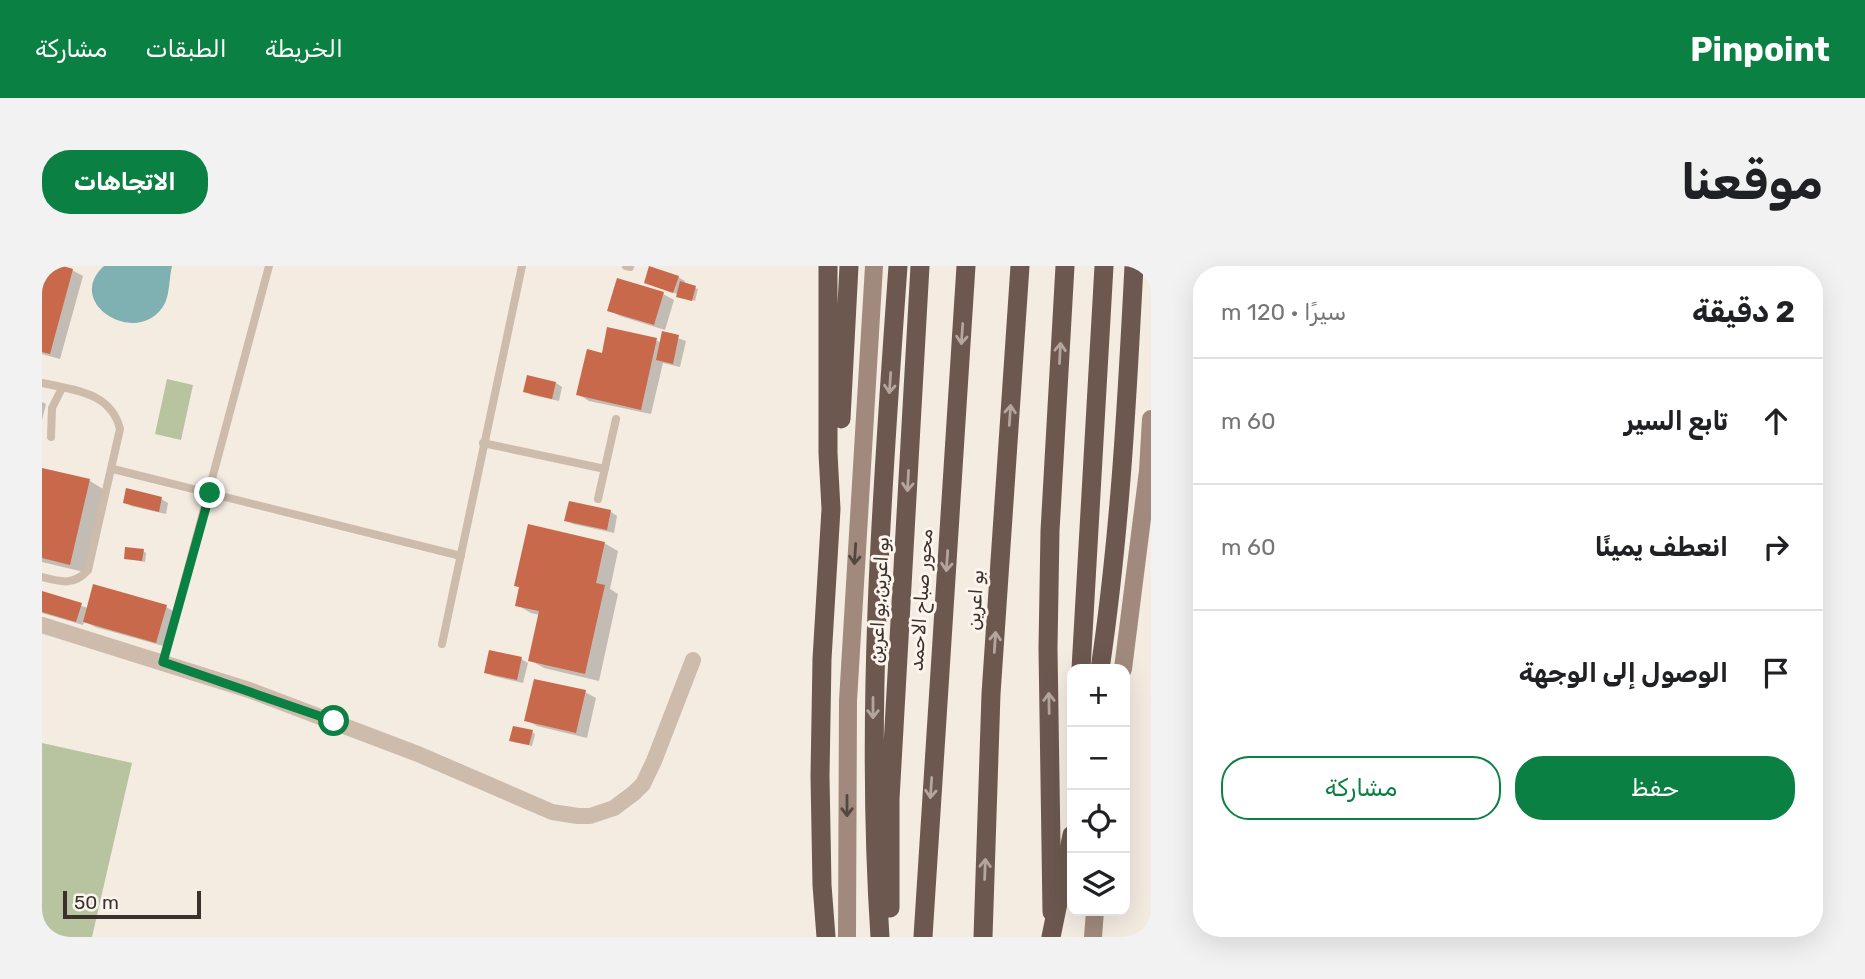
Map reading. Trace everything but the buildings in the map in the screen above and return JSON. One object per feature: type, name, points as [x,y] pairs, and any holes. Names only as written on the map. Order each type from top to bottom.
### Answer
[{"type":"highway","points":[[826,937],[820,776],[822,659],[831,509],[828,266]]},
{"type":"highway","points":[[830,485],[838,463],[849,266]]},
{"type":"highway","points":[[880,937],[876,877],[873,698],[898,266]]},
{"type":"highway","name":"بو اعرين,بو اعرين","points":[[891,937],[890,799],[920,266]]},
{"type":"highway","name":"محور صباح الاحمد","points":[[923,937],[966,266]]},
{"type":"highway","name":"بو اعرين","points":[[983,937],[991,694],[1020,266]]},
{"type":"highway","points":[[1052,937],[1048,648],[1050,530],[1065,266]]},
{"type":"highway","points":[[1081,664],[1104,266]]},
{"type":"highway","points":[[1101,664],[1123,470],[1134,266]]},
{"type":"highway","points":[[1052,937],[1068,853]]},
{"type":"main road","points":[[847,937],[848,678],[874,266]]},
{"type":"main road","points":[[1124,664],[1148,471],[1151,419]]},
{"type":"main road","points":[[1093,937],[1095,916]]},
{"type":"street","points":[[42,625],[163,662],[334,721],[552,812],[578,816],[590,816],[614,808],[643,783],[693,660]]},
{"type":"lane","points":[[163,662],[269,266]]},
{"type":"lane","points":[[442,644],[522,266]]},
{"type":"lane","points":[[42,383],[97,397],[113,410],[120,429],[88,570],[76,580],[68,582],[42,577]]},
{"type":"lane","points":[[51,437],[52,408],[62,388]]},
{"type":"lane","points":[[598,499],[616,419]]},
{"type":"lane","points":[[483,443],[605,469]]},
{"type":"lane","points":[[113,469],[461,556]]},
{"type":"green space","points":[[167,379],[193,385],[181,440],[155,434]]},
{"type":"green space","points":[[42,743],[132,763],[92,937],[42,937]]},
{"type":"water","points":[[104,266],[172,266],[165,303],[154,316],[139,322],[124,322],[110,316],[99,307],[92,294],[94,280]]},
{"type":"route","points":[[210,493],[163,662],[334,721]]}]
